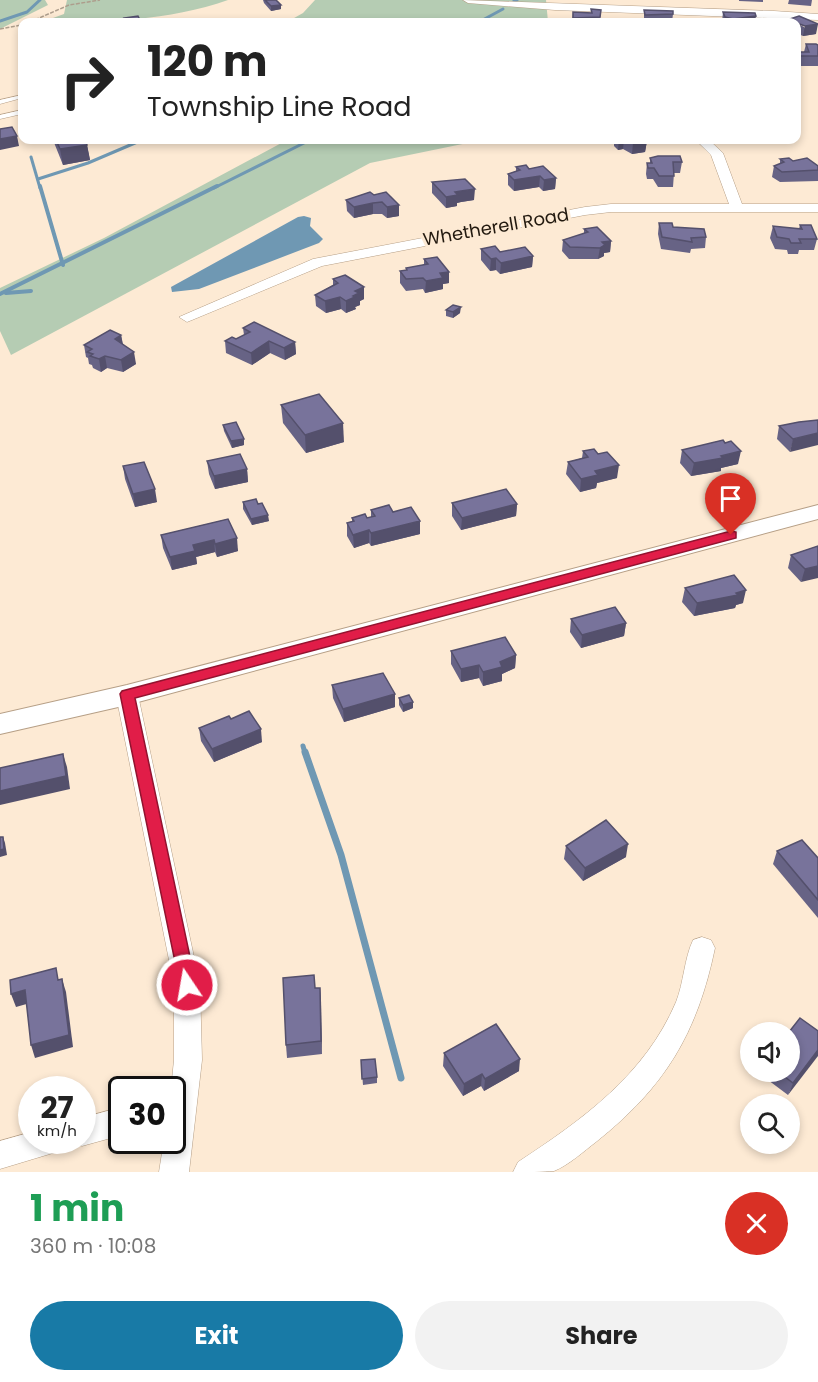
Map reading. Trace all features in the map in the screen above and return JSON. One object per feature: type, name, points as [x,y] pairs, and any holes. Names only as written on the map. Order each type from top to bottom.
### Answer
[{"type":"street","points":[[468,0],[541,8],[753,12],[818,17]]},
{"type":"street","points":[[707,144],[717,153],[737,208]]},
{"type":"street","name":"Whetherell Road","points":[[187,317],[292,271],[341,256],[585,211],[611,208],[818,208]]},
{"type":"street","points":[[0,724],[127,694],[818,512]]},
{"type":"street","points":[[127,694],[187,985],[188,1060],[185,1076]]},
{"type":"street","points":[[528,1172],[590,1131],[641,1085],[660,1058],[689,1001],[702,948]]},
{"type":"street","points":[[0,1155],[18,1150]]},
{"type":"street","points":[[174,1172],[175,1154]]},
{"type":"lane","points":[[0,102],[18,98]]},
{"type":"lane","points":[[8,101],[18,107]]},
{"type":"lane","points":[[0,117],[18,111]]},
{"type":"path","points":[[39,18],[69,5],[100,0]]},
{"type":"path","points":[[0,29],[18,26]]},
{"type":"green space","points":[[0,0],[45,0],[48,5],[18,18],[0,29]]},
{"type":"green space","points":[[67,0],[228,0],[183,12],[144,18],[53,18],[64,14]]},
{"type":"green space","points":[[315,0],[546,0],[548,18],[294,18],[303,13]]},
{"type":"green space","points":[[280,144],[463,144],[370,163],[11,355],[0,331],[0,288],[104,238]]},
{"type":"water","points":[[298,217],[311,218],[310,226],[323,239],[319,243],[199,289],[172,292],[171,287]]},
{"type":"building","points":[[265,0],[276,0],[281,5],[271,6]]},
{"type":"building","points":[[591,9],[601,10],[600,17],[573,18],[573,12],[592,13]]},
{"type":"building","points":[[644,10],[673,11],[673,14],[645,15]]},
{"type":"building","points":[[723,12],[755,13],[756,16],[741,18],[725,17]]},
{"type":"building","points":[[799,16],[818,24],[805,26],[801,25],[801,18],[793,18]]},
{"type":"building","points":[[806,44],[818,45],[818,56],[801,56],[801,52],[809,52]]},
{"type":"building","points":[[12,127],[17,136],[0,139],[0,129]]},
{"type":"building","points":[[58,144],[87,145],[60,149]]},
{"type":"building","points":[[680,156],[682,162],[673,162],[674,176],[659,176],[654,168],[648,168],[647,163],[652,163],[650,158]]},
{"type":"building","points":[[789,158],[793,161],[807,158],[818,166],[818,170],[782,172],[774,166],[784,162],[780,159]]},
{"type":"building","points":[[526,165],[529,169],[543,166],[556,178],[544,180],[540,176],[514,180],[508,174],[520,170],[516,167]]},
{"type":"building","points":[[465,179],[475,189],[455,192],[458,195],[446,197],[432,182]]},
{"type":"building","points":[[370,192],[374,195],[386,192],[399,205],[387,207],[382,202],[354,207],[346,200]]},
{"type":"building","points":[[659,223],[672,223],[673,227],[704,229],[706,237],[691,238],[692,242],[662,237]]},
{"type":"building","points":[[800,225],[811,225],[817,239],[799,239],[801,243],[791,243],[789,239],[777,237],[773,226],[802,229]]},
{"type":"building","points":[[597,227],[611,241],[602,242],[605,245],[600,248],[570,247],[563,240],[588,232],[584,229]]},
{"type":"building","points":[[495,246],[500,252],[525,247],[533,256],[501,263],[496,258],[491,259],[481,249]]},
{"type":"building","points":[[437,257],[449,272],[440,273],[443,278],[426,281],[423,278],[406,279],[400,271],[428,264],[424,259]]},
{"type":"building","points":[[345,275],[364,287],[355,291],[359,293],[353,296],[355,297],[346,301],[340,297],[325,301],[315,295],[338,283],[333,279]]},
{"type":"building","points":[[453,305],[461,307],[453,312],[446,310]]},
{"type":"building","points":[[254,322],[295,342],[284,348],[269,341],[251,353],[225,341],[232,337],[236,339],[250,332],[243,328]]},
{"type":"building","points":[[110,330],[121,335],[115,339],[134,352],[121,360],[105,356],[99,359],[90,356],[93,354],[87,352],[92,349],[84,345]]},
{"type":"building","points":[[319,394],[343,423],[305,435],[281,405]]},
{"type":"building","points":[[818,420],[818,433],[793,439],[779,426],[799,422]]},
{"type":"building","points":[[236,422],[244,439],[231,441],[223,425]]},
{"type":"building","points":[[723,440],[725,443],[731,441],[741,451],[721,456],[723,458],[694,463],[682,450]]},
{"type":"building","points":[[594,449],[598,454],[607,452],[619,465],[595,471],[598,475],[581,479],[568,462],[588,457],[583,451]]},
{"type":"building","points":[[240,454],[247,469],[214,476],[207,461]]},
{"type":"building","points":[[144,462],[155,489],[133,494],[123,466]]},
{"type":"building","points":[[506,489],[517,504],[462,518],[452,503]]},
{"type":"building","points":[[256,499],[258,504],[262,503],[268,515],[251,519],[243,502]]},
{"type":"building","points":[[389,505],[393,512],[411,507],[420,521],[353,535],[347,523],[354,521],[352,518],[365,514],[367,518],[375,516],[371,510]]},
{"type":"building","points":[[228,519],[237,538],[215,544],[214,540],[193,545],[195,551],[170,557],[161,535]]},
{"type":"building","points":[[818,546],[818,566],[805,569],[791,555]]},
{"type":"building","points":[[734,575],[746,590],[736,593],[738,595],[697,603],[685,588]]},
{"type":"building","points":[[615,607],[626,623],[582,635],[571,619]]},
{"type":"building","points":[[505,637],[516,655],[500,662],[502,667],[483,672],[479,665],[461,669],[451,651]]},
{"type":"building","points":[[383,673],[395,694],[343,709],[332,685]]},
{"type":"building","points":[[409,695],[413,702],[403,705],[399,698]]},
{"type":"building","points":[[249,711],[261,729],[212,749],[199,728]]},
{"type":"building","points":[[63,754],[66,776],[0,791],[0,768]]},
{"type":"building","points":[[606,820],[628,844],[585,868],[566,846]]},
{"type":"building","points":[[0,837],[3,837],[4,849],[0,850]]},
{"type":"building","points":[[802,840],[818,858],[818,900],[777,851]]},
{"type":"building","points":[[56,968],[58,980],[62,979],[69,1035],[31,1045],[25,990],[11,994],[10,980]]},
{"type":"building","points":[[314,975],[315,988],[320,988],[321,1041],[286,1045],[283,978]]},
{"type":"building","points":[[800,1018],[818,1031],[818,1050],[800,1074],[800,1022],[797,1022]]},
{"type":"building","points":[[496,1024],[520,1059],[485,1079],[482,1074],[464,1084],[444,1053]]},
{"type":"building","points":[[375,1059],[377,1077],[362,1079],[361,1060]]},
{"type":"waterway","points":[[0,21],[27,12],[40,0]]},
{"type":"waterway","points":[[486,18],[503,9]]},
{"type":"waterway","points":[[38,179],[88,163],[133,144]]},
{"type":"waterway","points":[[214,188],[302,144]]},
{"type":"waterway","points":[[31,157],[40,188]]},
{"type":"waterway","points":[[40,186],[62,263]]},
{"type":"waterway","points":[[62,263],[217,186]]},
{"type":"waterway","points":[[0,294],[62,263]]},
{"type":"waterway","points":[[6,293],[31,291]]},
{"type":"waterway","points":[[303,746],[305,753]]},
{"type":"waterway","points":[[305,752],[341,855],[401,1078]]},
{"type":"route","points":[[187,985],[127,694],[731,535]]}]
